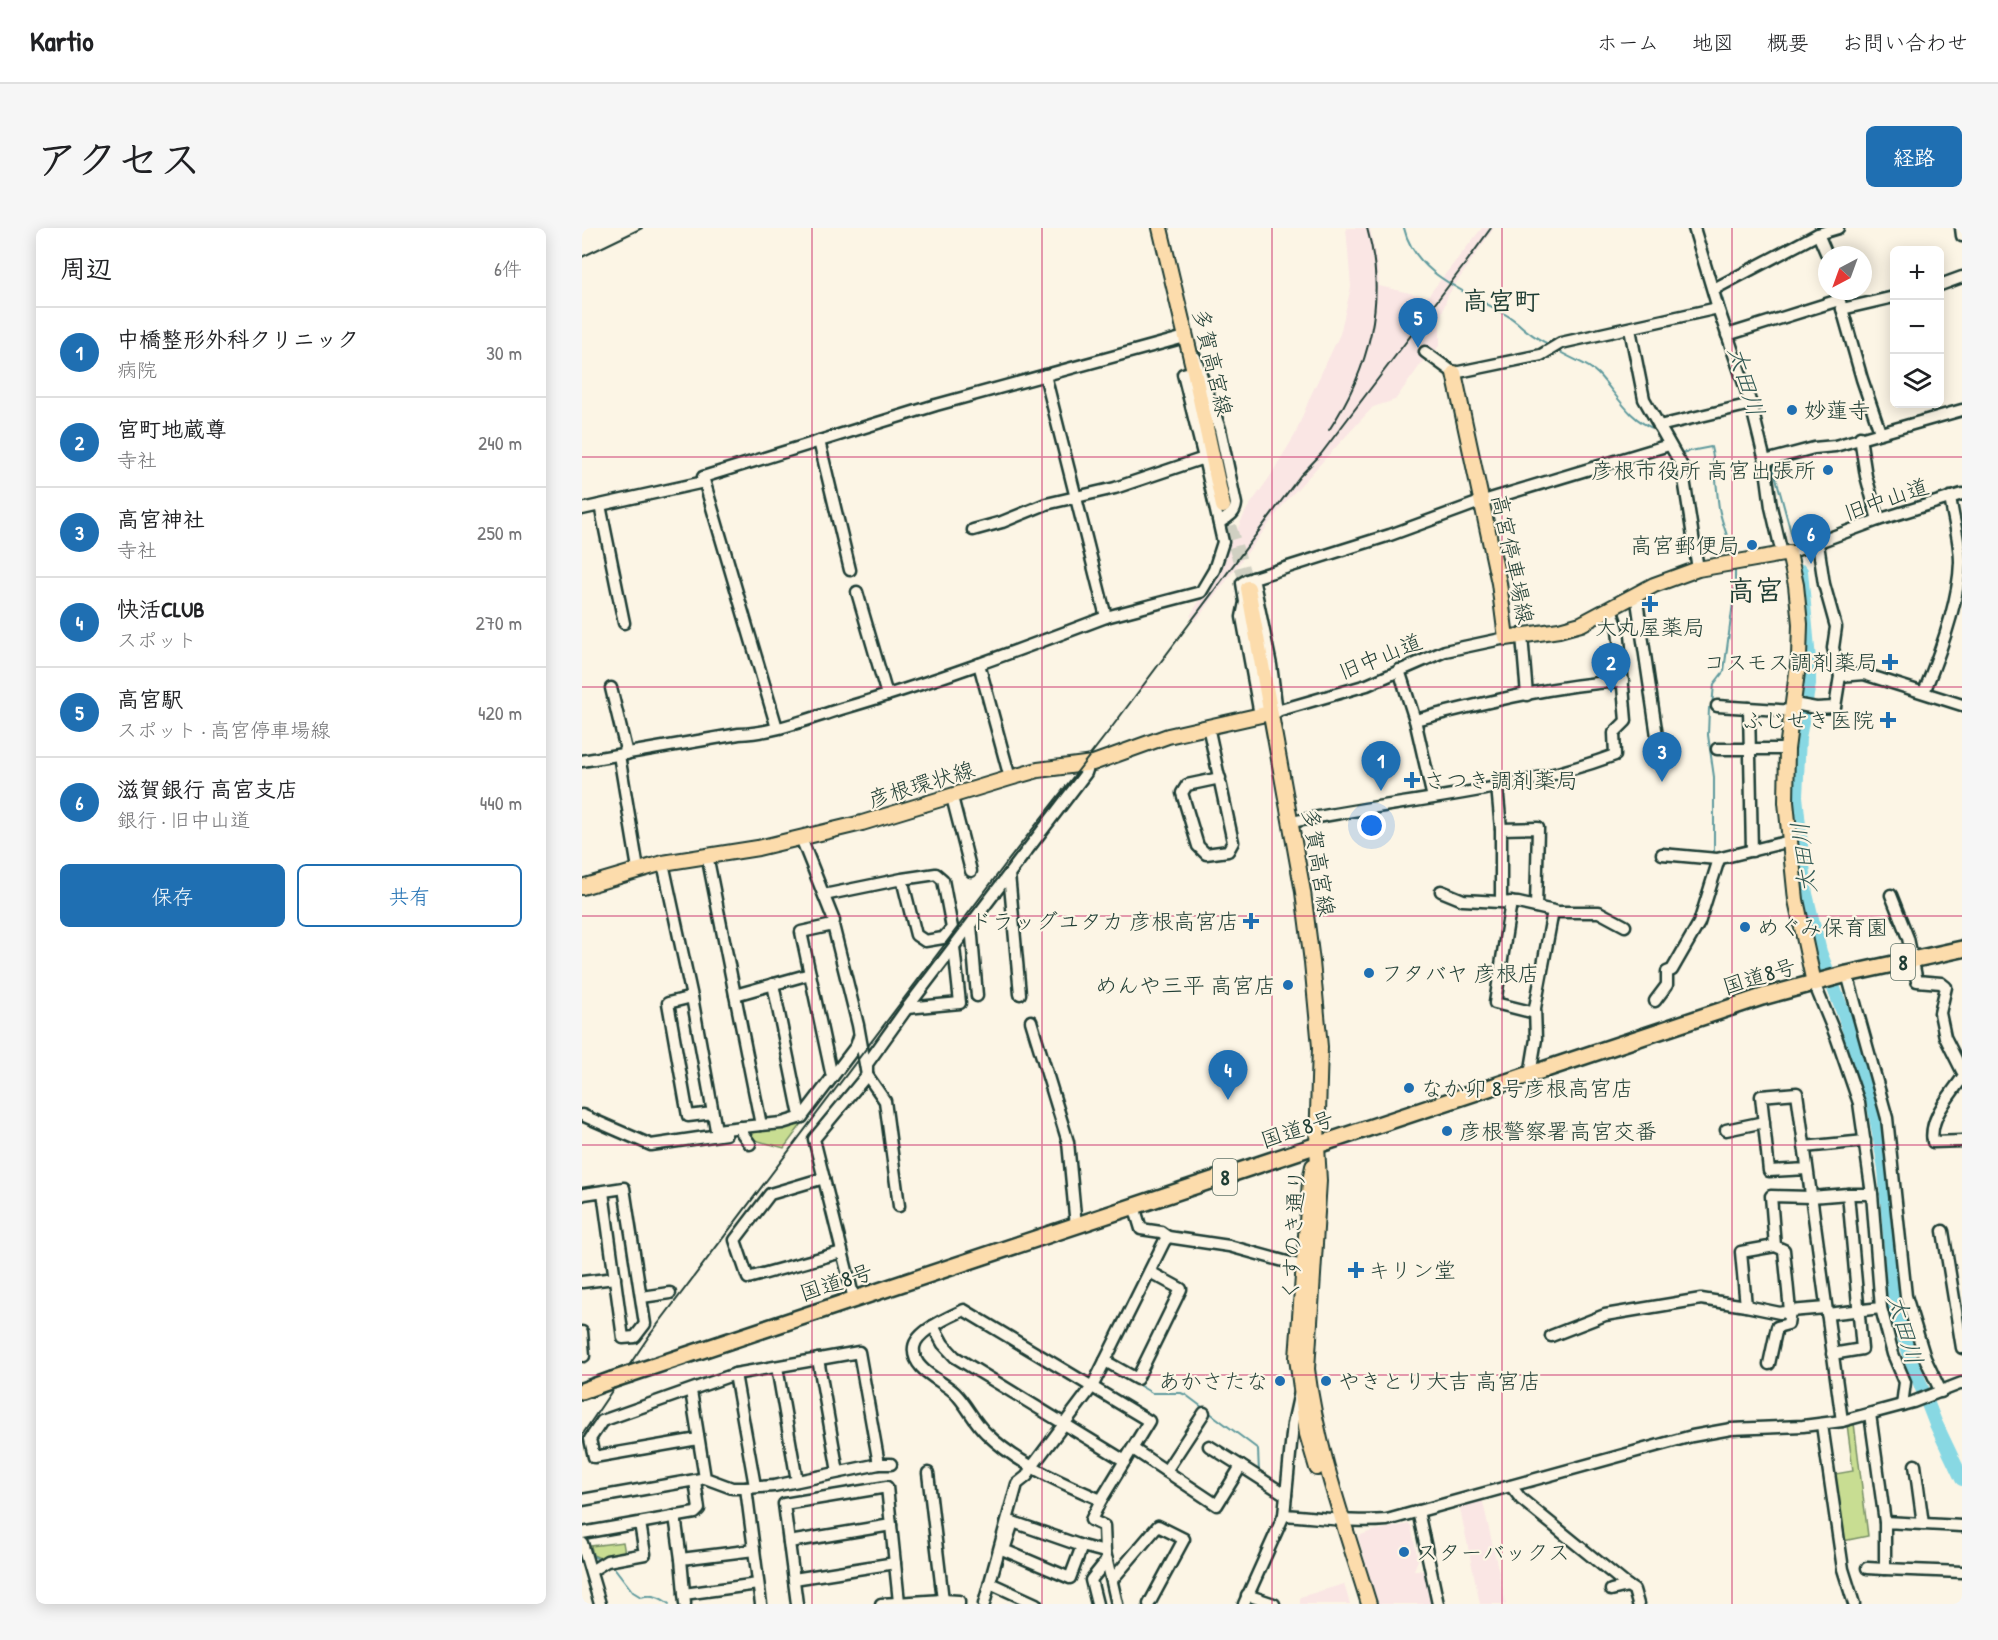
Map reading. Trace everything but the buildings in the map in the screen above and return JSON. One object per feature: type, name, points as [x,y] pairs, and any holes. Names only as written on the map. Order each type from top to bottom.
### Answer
[{"type":"highway","name":"国道8号","points":[[582,1391],[1762,997],[1845,975],[1962,949]]},
{"type":"main road","name":"多賀高宮線","points":[[1160,228],[1223,506]]},
{"type":"main road","name":"高宮停車場線","points":[[1454,373],[1498,583],[1506,638],[1559,630],[1581,624],[1654,585],[1698,569],[1792,552]]},
{"type":"main road","points":[[1792,552],[1800,624],[1795,707],[1788,749],[1786,802],[1796,900],[1818,982]]},
{"type":"main road","name":"多賀高宮線","points":[[1251,583],[1269,714],[1292,822],[1312,962],[1320,1047],[1317,1146]]},
{"type":"main road","name":"彦根環状線","points":[[582,887],[663,863],[758,848],[861,824],[1038,770],[1089,764],[1168,736],[1269,714]]},
{"type":"main road","name":"くすのき通り","points":[[1317,1146],[1319,1181],[1297,1358],[1300,1392],[1307,1434],[1369,1604]]},
{"type":"main road","name":"くすのき通り","points":[[1307,1268],[1310,1395],[1359,1604]]},
{"type":"street","points":[[1694,228],[1718,308],[1751,404],[1765,460],[1771,507],[1792,552]]},
{"type":"street","points":[[1714,289],[1818,234],[1838,228]]},
{"type":"street","points":[[1961,228],[1962,236]]},
{"type":"street","points":[[1818,234],[1823,246]]},
{"type":"street","points":[[1944,284],[1962,277]]},
{"type":"street","points":[[1872,298],[1890,297]]},
{"type":"street","points":[[1727,334],[1839,300],[1880,432]]},
{"type":"street","points":[[1425,351],[1454,373],[1541,355],[1561,344],[1718,308]]},
{"type":"street","points":[[1630,328],[1644,399],[1668,445],[1682,466],[1698,569]]},
{"type":"street","points":[[777,728],[703,477],[936,405],[1186,340],[1203,376],[1220,429],[1236,504],[1232,514],[1219,523]]},
{"type":"street","points":[[582,761],[739,734],[756,734],[979,664],[1106,617],[1202,592],[1223,542],[1183,374],[1194,370]]},
{"type":"street","points":[[1045,375],[1106,617]]},
{"type":"street","points":[[1659,426],[1751,404]]},
{"type":"street","points":[[1765,460],[1814,448],[1835,446],[1860,437],[1962,410]]},
{"type":"street","points":[[1860,437],[1866,476],[1878,520]]},
{"type":"street","points":[[819,441],[850,570]]},
{"type":"street","points":[[1251,583],[1480,502],[1668,445]]},
{"type":"street","points":[[973,530],[1002,522],[1046,504],[1115,488],[1204,458]]},
{"type":"street","points":[[582,509],[704,482]]},
{"type":"street","name":"旧中山道","points":[[1792,552],[1878,520],[1962,494]]},
{"type":"street","points":[[1924,692],[1936,665],[1959,572],[1957,540],[1950,497]]},
{"type":"street","points":[[600,505],[624,623]]},
{"type":"street","points":[[1717,706],[1835,707],[1840,676],[1833,648],[1836,627],[1824,584],[1818,544]]},
{"type":"street","points":[[857,592],[886,695]]},
{"type":"street","points":[[1636,594],[1657,736]]},
{"type":"street","points":[[1292,822],[1497,786],[1576,768],[1615,755],[1614,733],[1626,721],[1618,629],[1611,608]]},
{"type":"street","points":[[1522,636],[1527,695]]},
{"type":"street","name":"旧中山道","points":[[1269,714],[1342,694],[1445,651],[1506,638]]},
{"type":"street","points":[[979,664],[1010,778]]},
{"type":"street","points":[[1399,670],[1416,720],[1433,798]]},
{"type":"street","points":[[1840,676],[1864,674],[1962,705]]},
{"type":"street","points":[[1416,720],[1504,698],[1591,683],[1623,681]]},
{"type":"street","points":[[611,688],[623,754],[638,870]]},
{"type":"street","points":[[1749,708],[1752,847]]},
{"type":"street","points":[[1208,726],[1220,778],[1233,842],[1228,851],[1206,854],[1198,846],[1182,793],[1187,786],[1220,778]]},
{"type":"street","points":[[1718,749],[1788,749]]},
{"type":"street","points":[[854,1299],[814,1139],[867,1075],[867,1064],[1086,773],[1089,764]]},
{"type":"street","points":[[1497,786],[1506,902],[1495,1003],[1535,1013]]},
{"type":"street","points":[[952,797],[971,871]]},
{"type":"street","points":[[1501,829],[1538,828],[1536,907]]},
{"type":"street","points":[[803,838],[834,921],[833,925],[858,1024],[867,1075],[885,1101],[899,1206]]},
{"type":"street","points":[[1662,854],[1719,859],[1752,847],[1790,841]]},
{"type":"street","points":[[706,855],[761,1125]]},
{"type":"street","points":[[1655,1001],[1667,985],[1667,972],[1672,970],[1699,922],[1719,859]]},
{"type":"street","points":[[663,863],[692,997],[716,1130],[741,1130]]},
{"type":"street","points":[[824,895],[902,879],[936,874],[943,880],[952,928],[944,938],[925,940],[916,935],[902,879]]},
{"type":"street","points":[[1009,874],[1020,994]]},
{"type":"street","points":[[1441,891],[1463,900],[1506,902],[1553,911],[1599,912],[1625,927]]},
{"type":"street","points":[[1891,894],[1908,938],[1917,981],[1941,983],[1946,987],[1940,1013],[1945,1037],[1962,1071]]},
{"type":"street","points":[[1530,1075],[1536,1039],[1535,1013],[1553,911]]},
{"type":"street","points":[[832,1077],[801,932],[833,925]]},
{"type":"street","points":[[971,925],[977,996]]},
{"type":"street","points":[[907,1008],[960,1003],[954,947]]},
{"type":"street","points":[[735,995],[810,974]]},
{"type":"street","points":[[1845,975],[1887,1118],[1906,1296],[1925,1358],[1939,1393]]},
{"type":"street","points":[[1818,982],[1859,1103],[1872,1194],[1881,1308],[1893,1354],[1905,1382],[1902,1405]]},
{"type":"street","points":[[773,984],[802,1117]]},
{"type":"street","points":[[692,997],[668,1003],[688,1116],[713,1113]]},
{"type":"street","points":[[1031,1021],[1068,1142],[1076,1226]]},
{"type":"street","points":[[582,1115],[651,1145],[782,1123],[802,1117],[856,1046],[859,1037]]},
{"type":"street","points":[[1962,1078],[1935,1119],[1932,1135],[1933,1142],[1962,1141]]},
{"type":"street","points":[[1807,1169],[1769,1171],[1761,1096],[1797,1093],[1842,1421]]},
{"type":"street","points":[[1725,1130],[1764,1122]]},
{"type":"street","points":[[741,1130],[750,1144]]},
{"type":"street","points":[[1804,1147],[1865,1141]]},
{"type":"street","points":[[824,1178],[770,1194],[735,1240],[748,1278],[842,1252]]},
{"type":"street","points":[[582,1195],[624,1188],[645,1324],[635,1337],[623,1338],[603,1192]]},
{"type":"street","points":[[1832,1354],[1862,1349],[1848,1194]]},
{"type":"street","points":[[1775,1246],[1771,1196],[1872,1194]]},
{"type":"street","points":[[1134,1206],[1141,1229],[1161,1232],[1168,1237],[1228,1246],[1307,1268]]},
{"type":"street","points":[[1943,1231],[1959,1313],[1962,1348]]},
{"type":"street","points":[[984,1604],[1017,1484],[1027,1476],[1092,1386],[1168,1237]]},
{"type":"street","points":[[1746,1306],[1741,1252],[1775,1246],[1784,1250],[1790,1311],[1788,1324],[1777,1327],[1769,1364]]},
{"type":"street","points":[[1105,1361],[1137,1379],[1181,1289],[1149,1272]]},
{"type":"street","points":[[582,1282],[615,1278]]},
{"type":"street","points":[[642,1297],[670,1293]]},
{"type":"street","points":[[1551,1336],[1605,1315],[1701,1299],[1780,1313],[1859,1311],[1881,1308]]},
{"type":"street","points":[[1101,1500],[1031,1468],[985,1432],[956,1393],[920,1366],[913,1351],[914,1344],[933,1326],[964,1310],[1149,1421],[1091,1520],[1104,1526],[1106,1556],[1117,1604]]},
{"type":"street","points":[[933,1326],[943,1344],[955,1357],[1125,1461]]},
{"type":"street","points":[[582,1332],[584,1356]]},
{"type":"street","points":[[582,1500],[700,1479],[732,1488],[774,1486],[885,1464],[859,1352],[735,1374],[602,1421],[590,1439],[594,1457],[698,1439]]},
{"type":"street","points":[[818,1359],[838,1472]]},
{"type":"street","points":[[777,1367],[797,1481]]},
{"type":"street","points":[[735,1374],[750,1487],[754,1550],[761,1604]]},
{"type":"street","points":[[1284,1515],[1355,1522],[1387,1520],[1692,1436],[1719,1430],[1822,1425],[1902,1405],[1962,1384]]},
{"type":"street","points":[[582,1533],[695,1513],[699,1509],[698,1439],[691,1391]]},
{"type":"street","points":[[1274,1604],[1246,1600],[1284,1515],[1293,1424],[1300,1392]]},
{"type":"street","points":[[1166,1472],[1203,1413]]},
{"type":"street","points":[[1870,1414],[1885,1522],[1885,1569]]},
{"type":"street","points":[[1822,1425],[1843,1569],[1854,1604]]},
{"type":"street","points":[[1209,1446],[1286,1495]]},
{"type":"street","points":[[1132,1449],[1217,1505],[1241,1467]]},
{"type":"street","points":[[1915,1465],[1923,1524]]},
{"type":"street","points":[[928,1473],[943,1600]]},
{"type":"street","points":[[1511,1486],[1521,1499],[1634,1590],[1638,1604]]},
{"type":"street","points":[[797,1604],[784,1504],[887,1487],[899,1602]]},
{"type":"street","points":[[1418,1511],[1438,1604]]},
{"type":"street","points":[[675,1516],[685,1599],[758,1584]]},
{"type":"street","points":[[1082,1546],[1070,1578],[1004,1550],[1013,1522],[1082,1546],[1106,1556]]},
{"type":"street","points":[[1885,1522],[1962,1526]]},
{"type":"street","points":[[591,1571],[607,1561],[645,1554],[640,1523]]},
{"type":"street","points":[[789,1542],[891,1525]]},
{"type":"street","points":[[1112,1580],[1158,1526],[1184,1539],[1149,1604]]},
{"type":"street","points":[[582,1543],[600,1604]]},
{"type":"street","points":[[681,1559],[754,1550]]},
{"type":"street","points":[[1097,1604],[1091,1580],[1106,1556]]},
{"type":"street","points":[[794,1579],[895,1563]]},
{"type":"street","points":[[1867,1568],[1962,1572]]},
{"type":"street","points":[[990,1583],[1036,1604]]},
{"type":"street","points":[[1611,1590],[1628,1586]]},
{"type":"street","points":[[881,1604],[943,1600],[959,1601],[959,1604]]},
{"type":"shaded area","points":[[1346,228],[1370,228],[1379,286],[1427,297],[1482,228],[1494,228],[1448,295],[1440,319],[1440,344],[1432,356],[1424,360],[1395,400],[1373,407],[1287,500],[1196,621],[1190,616],[1212,580],[1247,509],[1295,435],[1340,334],[1351,287]]},
{"type":"shaded area","points":[[1482,1498],[1506,1604],[1480,1604],[1459,1504]]},
{"type":"shaded area","points":[[1409,1524],[1418,1560],[1414,1570],[1427,1571],[1433,1604],[1377,1604],[1358,1536]]},
{"type":"shaded area","points":[[1344,1584],[1350,1604],[1300,1604],[1300,1597]]},
{"type":"green space","points":[[804,1121],[784,1148],[751,1139],[746,1132]]},
{"type":"green space","points":[[1854,1423],[1868,1536],[1843,1541],[1835,1474],[1853,1471],[1847,1424]]},
{"type":"green space","points":[[623,1542],[625,1554],[602,1559],[593,1555],[591,1546]]},
{"type":"waterway","points":[[1404,228],[1410,245],[1432,271],[1462,291],[1511,318],[1532,335],[1550,345]]},
{"type":"waterway","name":"太田川","points":[[1700,231],[1717,282]]},
{"type":"waterway","name":"太田川","points":[[1720,291],[1732,331]]},
{"type":"waterway","name":"太田川","points":[[1734,336],[1739,354]]},
{"type":"waterway","points":[[1557,350],[1594,370],[1638,420],[1656,429]]},
{"type":"waterway","name":"太田川","points":[[1764,434],[1771,457]]},
{"type":"waterway","points":[[1680,453],[1711,447],[1719,508],[1733,558]]},
{"type":"waterway","name":"太田川","points":[[1772,463],[1795,547]]},
{"type":"waterway","name":"太田川","points":[[1797,552],[1801,571]]},
{"type":"waterway","points":[[1714,856],[1714,777],[1708,735],[1709,708],[1712,707],[1714,684],[1724,671],[1735,588],[1735,569]]},
{"type":"waterway","name":"太田川","points":[[1801,571],[1809,684],[1799,738],[1796,796],[1806,894],[1820,952],[1874,1105],[1885,1169],[1895,1308],[1914,1368],[1935,1422],[1962,1479]]},
{"type":"waterway","points":[[1135,1383],[1152,1393],[1186,1395],[1258,1449],[1259,1473]]},
{"type":"waterway","points":[[587,1540],[593,1556],[598,1559]]},
{"type":"waterway","points":[[613,1566],[633,1592],[641,1597],[656,1597],[669,1604]]},
{"type":"tunnel","points":[[1223,506],[1248,588]]},
{"type":"railway","points":[[582,257],[642,228]]},
{"type":"railway","points":[[1329,430],[1355,383],[1371,333],[1376,281],[1367,228]]},
{"type":"railway","points":[[582,1435],[649,1336],[1300,476],[1321,454],[1491,228]]},
{"type":"place","name":"高宮駅","points":[[1418,348]]},
{"type":"place","name":"妙蓮寺","points":[[1792,410]]},
{"type":"place","name":"彦根市役所 高宮出張所","points":[[1828,470]]},
{"type":"place","name":"高宮郵便局","points":[[1752,545]]},
{"type":"place","name":"滋賀銀行 高宮支店","points":[[1811,564]]},
{"type":"place","name":"大丸屋薬局","points":[[1650,604]]},
{"type":"place","name":"コスモス調剤薬局","points":[[1890,662]]},
{"type":"place","name":"宮町地蔵尊","points":[[1611,693]]},
{"type":"place","name":"ふじせき医院","points":[[1888,720]]},
{"type":"place","name":"さつき調剤薬局","points":[[1412,780]]},
{"type":"place","name":"高宮神社","points":[[1662,782]]},
{"type":"place","name":"中橋整形外科クリニック","points":[[1381,791]]},
{"type":"place","name":"ドラッグユタカ 彦根高宮店","points":[[1251,921]]},
{"type":"place","name":"めぐみ保育園","points":[[1745,927]]},
{"type":"place","name":"フタバヤ 彦根店","points":[[1369,973]]},
{"type":"place","name":"めんや三平 高宮店","points":[[1288,985]]},
{"type":"place","name":"なか卯 8号彦根高宮店","points":[[1409,1088]]},
{"type":"place","name":"快活CLUB","points":[[1228,1100]]},
{"type":"place","name":"彦根警察署高宮交番","points":[[1447,1131]]},
{"type":"place","name":"キリン堂","points":[[1356,1270]]},
{"type":"place","name":"あかさたな","points":[[1280,1381]]},
{"type":"place","name":"やきとり大吉 高宮店","points":[[1326,1381]]},
{"type":"place","name":"スターバックス","points":[[1404,1552]]},
{"type":"district","name":"高宮町","points":[[1501,300]]},
{"type":"district","name":"高宮","points":[[1755,590]]}]
